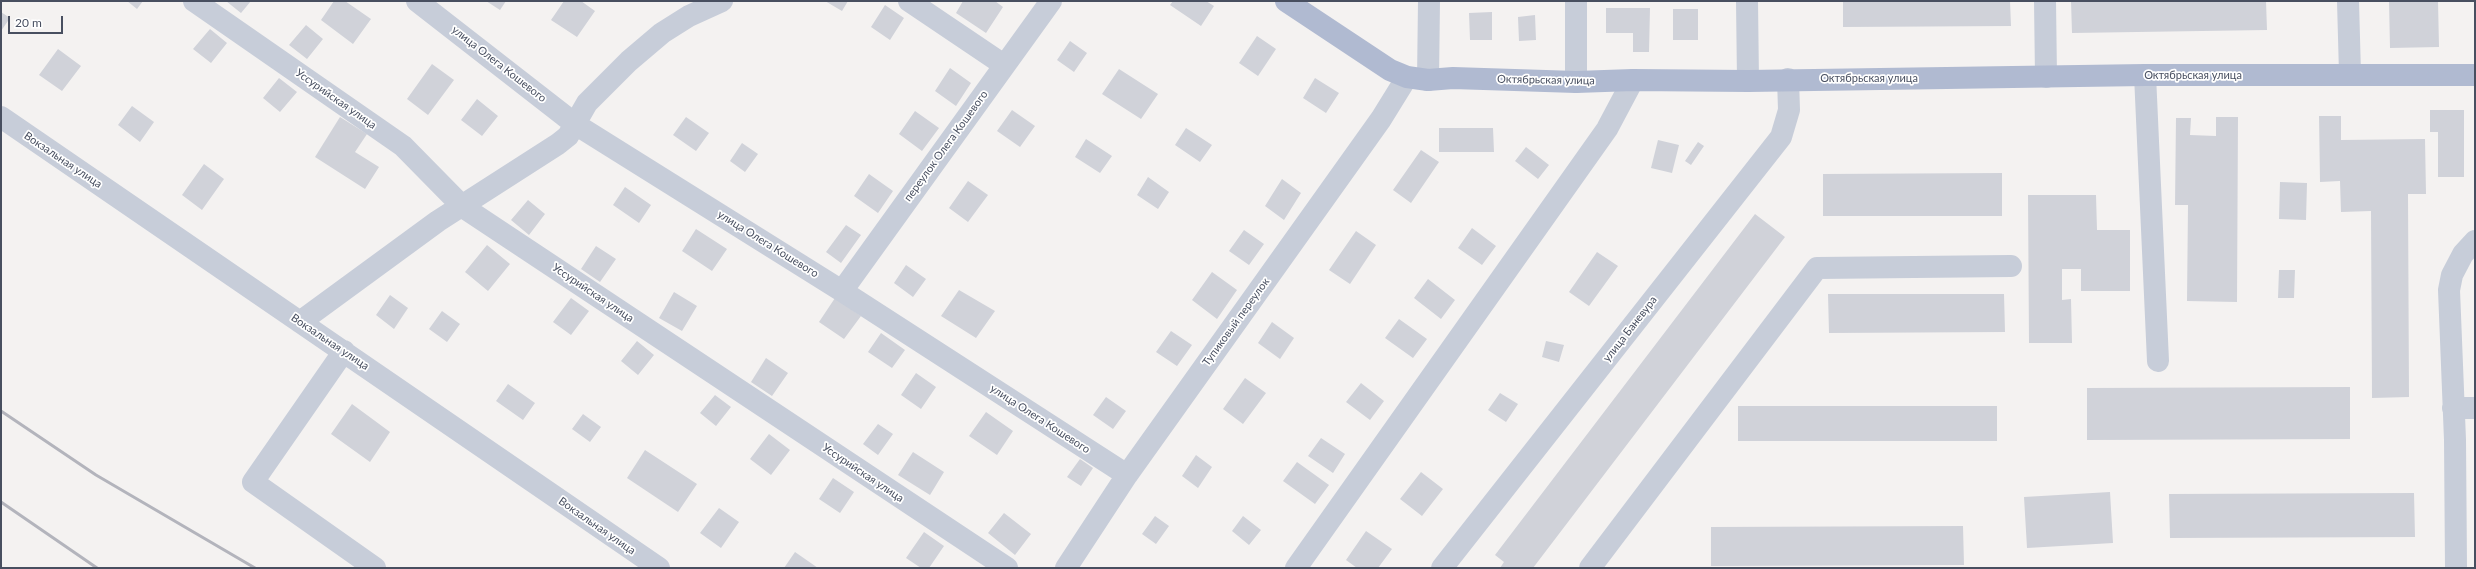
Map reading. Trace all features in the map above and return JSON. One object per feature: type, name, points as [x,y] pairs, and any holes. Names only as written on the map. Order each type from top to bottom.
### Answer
[{"type":"main road","name":"Октябрьская улица","points":[[1286,1],[1390,70],[1418,78],[1576,82],[1633,80],[1748,81],[1788,79],[2046,78],[2145,75],[2475,75]]},
{"type":"street","name":"Уссурийская улица","points":[[194,1],[403,146],[463,207],[1007,568]]},
{"type":"street","name":"улица Олега Кошевого","points":[[418,1],[575,124],[842,291],[1127,475]]},
{"type":"street","points":[[300,322],[438,221],[463,207],[558,144],[568,136],[580,111],[629,60],[662,33],[689,16],[722,1]]},
{"type":"street","points":[[909,1],[1004,65]]},
{"type":"street","name":"переулок Олега Кошевого","points":[[842,291],[1051,1]]},
{"type":"street","points":[[1418,78],[1429,1]]},
{"type":"street","points":[[1576,1],[1576,82]]},
{"type":"street","points":[[1746,1],[1748,81]]},
{"type":"street","points":[[2046,1],[2046,78]]},
{"type":"street","points":[[2348,1],[2350,74]]},
{"type":"street","points":[[2145,75],[2158,361]]},
{"type":"street","name":"Тупиковый переулок","points":[[1066,568],[1127,475],[1381,119],[1418,78]]},
{"type":"street","name":"улица Баневура","points":[[1442,568],[1781,137],[1789,110],[1788,79]]},
{"type":"street","points":[[1296,568],[1607,129],[1633,80]]},
{"type":"street","name":"Вокзальная улица","points":[[1,117],[659,568]]},
{"type":"street","points":[[2456,568],[2450,282],[2452,274],[2463,254],[2475,241]]},
{"type":"street","points":[[1590,568],[1817,268],[2011,266]]},
{"type":"street","points":[[344,351],[253,482],[375,568]]},
{"type":"street","points":[[2453,408],[2475,408]]},
{"type":"building","points":[[127,1],[143,1],[137,9]]},
{"type":"building","points":[[226,1],[251,1],[241,13]]},
{"type":"building","points":[[334,1],[345,1],[371,19],[353,44],[321,20]]},
{"type":"building","points":[[486,1],[506,1],[500,10]]},
{"type":"building","points":[[564,1],[581,1],[595,11],[577,37],[551,20]]},
{"type":"building","points":[[825,1],[848,1],[842,11]]},
{"type":"building","points":[[963,1],[995,1],[1003,7],[986,33],[956,13]]},
{"type":"building","points":[[1173,1],[1206,1],[1214,6],[1201,26],[1170,5]]},
{"type":"building","points":[[1843,1],[2010,1],[2011,26],[1843,27]]},
{"type":"building","points":[[2071,1],[2266,1],[2267,30],[2072,33]]},
{"type":"building","points":[[2389,1],[2438,1],[2439,47],[2390,48]]},
{"type":"building","points":[[885,5],[904,18],[890,40],[871,27]]},
{"type":"building","points":[[1606,8],[1650,8],[1649,52],[1633,52],[1633,33],[1606,33]]},
{"type":"building","points":[[1673,9],[1698,9],[1698,40],[1673,40]]},
{"type":"building","points":[[1,12],[10,18],[1,31]]},
{"type":"building","points":[[1492,12],[1492,40],[1470,40],[1469,13]]},
{"type":"building","points":[[1535,15],[1536,40],[1519,41],[1518,17]]},
{"type":"building","points":[[306,25],[323,39],[307,59],[289,45]]},
{"type":"building","points":[[210,29],[227,43],[211,63],[193,49]]},
{"type":"building","points":[[1257,36],[1276,49],[1258,76],[1239,63]]},
{"type":"building","points":[[1070,41],[1087,53],[1074,72],[1057,60]]},
{"type":"building","points":[[58,49],[81,66],[62,91],[39,75]]},
{"type":"building","points":[[432,64],[454,80],[428,115],[407,99]]},
{"type":"building","points":[[950,68],[971,83],[956,106],[935,91]]},
{"type":"building","points":[[1119,69],[1158,94],[1141,119],[1102,94]]},
{"type":"building","points":[[279,78],[297,92],[280,112],[263,98]]},
{"type":"building","points":[[1315,78],[1339,93],[1326,113],[1303,98]]},
{"type":"building","points":[[477,99],[498,116],[482,136],[461,120]]},
{"type":"building","points":[[132,106],[154,122],[140,142],[118,125]]},
{"type":"building","points":[[1012,110],[1035,126],[1020,147],[997,131]]},
{"type":"building","points":[[2430,110],[2464,110],[2464,177],[2438,177],[2438,132],[2430,132]]},
{"type":"building","points":[[915,111],[939,128],[922,151],[899,134]]},
{"type":"building","points":[[2319,116],[2341,116],[2341,140],[2425,139],[2426,194],[2408,194],[2409,397],[2372,398],[2371,211],[2341,212],[2340,181],[2320,182]]},
{"type":"building","points":[[340,117],[367,134],[355,152],[379,167],[365,189],[315,157]]},
{"type":"building","points":[[686,117],[709,133],[696,151],[673,135]]},
{"type":"building","points":[[2216,117],[2238,117],[2237,302],[2187,301],[2188,205],[2175,205],[2176,118],[2191,118],[2190,135],[2216,136]]},
{"type":"building","points":[[1186,128],[1212,145],[1200,162],[1175,145]]},
{"type":"building","points":[[1439,128],[1493,128],[1494,152],[1439,152]]},
{"type":"building","points":[[1086,139],[1112,156],[1100,173],[1075,157]]},
{"type":"building","points":[[1658,140],[1679,145],[1672,173],[1651,168]]},
{"type":"building","points":[[1698,142],[1704,146],[1691,165],[1685,161]]},
{"type":"building","points":[[742,143],[758,154],[745,172],[730,161]]},
{"type":"building","points":[[1526,147],[1549,165],[1538,179],[1515,161]]},
{"type":"building","points":[[1421,150],[1439,162],[1411,203],[1393,190]]},
{"type":"building","points":[[204,164],[224,179],[202,210],[182,195]]},
{"type":"building","points":[[2002,173],[2002,216],[1823,216],[1823,174]]},
{"type":"building","points":[[869,174],[893,191],[878,213],[854,196]]},
{"type":"building","points":[[1148,177],[1169,192],[1158,209],[1137,195]]},
{"type":"building","points":[[1282,179],[1301,193],[1284,220],[1265,206]]},
{"type":"building","points":[[968,181],[988,195],[968,222],[949,208]]},
{"type":"building","points":[[2280,182],[2307,183],[2306,220],[2279,219]]},
{"type":"building","points":[[625,187],[651,205],[639,223],[613,205]]},
{"type":"building","points":[[2028,195],[2096,195],[2097,230],[2130,230],[2130,291],[2081,291],[2081,269],[2062,269],[2062,300],[2071,299],[2072,343],[2029,343]]},
{"type":"building","points":[[528,200],[545,214],[529,235],[511,220]]},
{"type":"building","points":[[1755,214],[1785,237],[1533,568],[1500,568],[1504,562],[1495,555]]},
{"type":"building","points":[[846,225],[861,235],[841,263],[826,252]]},
{"type":"building","points":[[1472,228],[1496,246],[1482,265],[1458,248]]},
{"type":"building","points":[[696,229],[727,249],[712,271],[682,251]]},
{"type":"building","points":[[1244,230],[1264,244],[1249,265],[1229,251]]},
{"type":"building","points":[[1356,231],[1376,245],[1350,284],[1329,270]]},
{"type":"building","points":[[487,245],[510,264],[488,291],[465,272]]},
{"type":"building","points":[[596,246],[616,259],[600,282],[581,269]]},
{"type":"building","points":[[1597,252],[1618,266],[1589,306],[1569,292]]},
{"type":"building","points":[[906,265],[926,279],[913,297],[894,283]]},
{"type":"building","points":[[2279,270],[2295,270],[2294,298],[2278,298]]},
{"type":"building","points":[[1212,272],[1237,290],[1217,319],[1192,300]]},
{"type":"building","points":[[1428,279],[1455,300],[1441,319],[1414,298]]},
{"type":"building","points":[[959,290],[995,311],[976,338],[941,316]]},
{"type":"building","points":[[674,292],[697,306],[682,331],[659,318]]},
{"type":"building","points":[[1828,294],[2004,294],[2005,332],[1829,333]]},
{"type":"building","points":[[390,295],[408,308],[394,329],[376,315]]},
{"type":"building","points":[[571,298],[589,311],[571,335],[553,322]]},
{"type":"building","points":[[835,298],[861,316],[844,339],[819,322]]},
{"type":"building","points":[[442,311],[460,324],[447,342],[429,329]]},
{"type":"building","points":[[1399,319],[1427,339],[1413,358],[1385,338]]},
{"type":"building","points":[[1272,322],[1294,338],[1280,359],[1258,343]]},
{"type":"building","points":[[1171,331],[1192,345],[1177,366],[1156,352]]},
{"type":"building","points":[[881,333],[905,350],[892,368],[868,352]]},
{"type":"building","points":[[637,341],[654,355],[638,375],[621,361]]},
{"type":"building","points":[[1546,341],[1564,345],[1559,362],[1542,357]]},
{"type":"building","points":[[766,358],[788,373],[772,396],[751,382]]},
{"type":"building","points":[[916,373],[936,387],[921,409],[901,395]]},
{"type":"building","points":[[1245,378],[1266,393],[1243,424],[1223,409]]},
{"type":"building","points":[[1361,383],[1384,401],[1370,420],[1346,402]]},
{"type":"building","points":[[508,384],[535,403],[523,420],[496,401]]},
{"type":"building","points":[[2350,387],[2350,439],[2087,440],[2087,388]]},
{"type":"building","points":[[1500,393],[1518,404],[1506,422],[1488,410]]},
{"type":"building","points":[[715,395],[731,407],[716,426],[700,413]]},
{"type":"building","points":[[1106,397],[1126,411],[1113,429],[1093,415]]},
{"type":"building","points":[[352,404],[390,432],[370,462],[331,434]]},
{"type":"building","points":[[1738,406],[1997,406],[1997,441],[1738,441]]},
{"type":"building","points":[[986,412],[1013,431],[997,455],[969,436]]},
{"type":"building","points":[[583,414],[601,427],[590,442],[572,429]]},
{"type":"building","points":[[878,424],[893,434],[878,455],[863,444]]},
{"type":"building","points":[[769,434],[790,450],[771,475],[750,459]]},
{"type":"building","points":[[1321,438],[1345,454],[1333,473],[1308,456]]},
{"type":"building","points":[[645,450],[697,484],[678,512],[627,478]]},
{"type":"building","points":[[913,452],[944,472],[930,495],[898,475]]},
{"type":"building","points":[[1196,455],[1212,467],[1198,488],[1182,476]]},
{"type":"building","points":[[1080,459],[1093,468],[1081,486],[1067,477]]},
{"type":"building","points":[[1297,462],[1329,485],[1315,504],[1283,481]]},
{"type":"building","points":[[1421,472],[1443,489],[1422,516],[1400,499]]},
{"type":"building","points":[[833,478],[854,492],[840,513],[819,499]]},
{"type":"building","points":[[2110,492],[2113,543],[2027,548],[2024,497]]},
{"type":"building","points":[[2414,493],[2415,537],[2170,538],[2169,494]]},
{"type":"building","points":[[719,508],[739,522],[721,548],[700,533]]},
{"type":"building","points":[[1004,513],[1031,534],[1015,555],[988,533]]},
{"type":"building","points":[[1155,516],[1169,526],[1156,544],[1142,534]]},
{"type":"building","points":[[1243,516],[1261,530],[1249,545],[1232,531]]},
{"type":"building","points":[[1963,526],[1964,565],[1711,566],[1711,527]]},
{"type":"building","points":[[1366,531],[1392,549],[1378,568],[1357,568],[1346,560]]},
{"type":"building","points":[[924,532],[944,546],[929,568],[921,568],[906,558]]},
{"type":"building","points":[[795,552],[818,568],[784,568]]},
{"type":"railway","points":[[1,411],[96,475],[255,568]]},
{"type":"railway","points":[[1,502],[97,568]]}]
